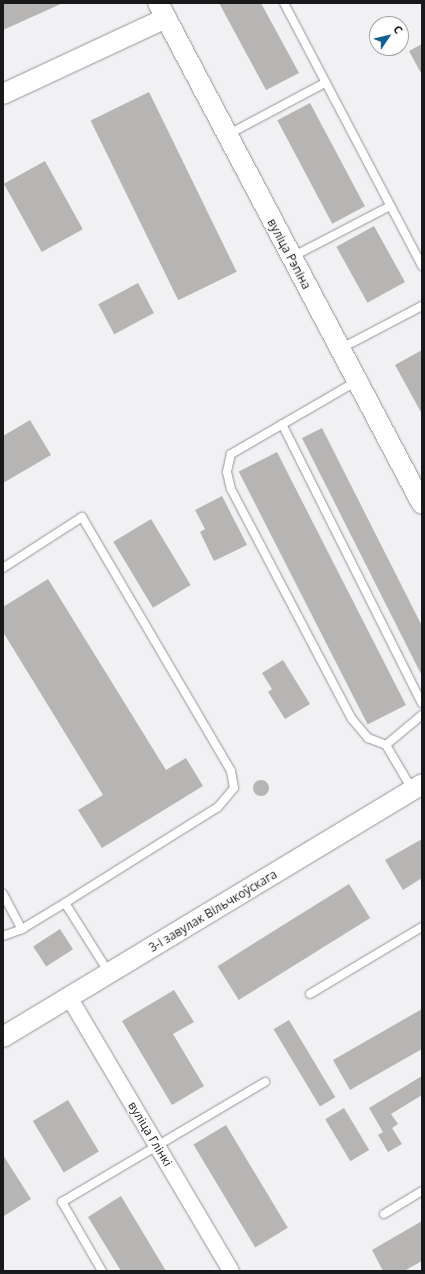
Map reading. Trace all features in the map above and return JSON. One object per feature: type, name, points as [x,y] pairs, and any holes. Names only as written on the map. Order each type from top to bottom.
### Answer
[{"type":"street","points":[[3,94],[162,11]]},
{"type":"street","name":"вуліца Рэпіна","points":[[162,11],[422,504]]},
{"type":"street","name":"3-і завулак Вільчкоўскага","points":[[3,1037],[417,787]]},
{"type":"street","name":"вуліца Глінкі","points":[[69,998],[231,1271]]},
{"type":"lane","points":[[284,3],[422,266]]},
{"type":"lane","points":[[227,135],[326,83]]},
{"type":"lane","points":[[291,258],[390,206]]},
{"type":"lane","points":[[340,350],[422,306]]},
{"type":"lane","points":[[357,381],[231,454],[227,472],[231,489],[352,719],[368,738],[386,746],[417,787]]},
{"type":"lane","points":[[282,424],[422,703]]},
{"type":"lane","points":[[3,568],[82,517],[231,770],[234,788],[218,807],[66,903],[22,929],[3,936]]},
{"type":"lane","points":[[386,746],[422,715]]},
{"type":"lane","points":[[3,894],[22,929]]},
{"type":"lane","points":[[66,903],[109,973]]},
{"type":"lane","points":[[310,994],[422,927]]},
{"type":"lane","points":[[102,1271],[62,1202],[156,1144],[265,1082]]},
{"type":"lane","points":[[384,1214],[422,1191]]},
{"type":"building","points":[[3,3],[63,3],[3,30]]},
{"type":"building","points":[[219,3],[261,3],[299,73],[266,90]]},
{"type":"building","points":[[422,44],[422,75],[409,51]]},
{"type":"building","points":[[149,92],[237,272],[178,300],[91,120]]},
{"type":"building","points":[[310,103],[365,206],[332,224],[277,120]]},
{"type":"building","points":[[45,161],[83,229],[42,252],[4,184]]},
{"type":"building","points":[[374,226],[405,282],[367,303],[336,247]]},
{"type":"building","points":[[138,283],[154,313],[114,334],[98,304]]},
{"type":"building","points":[[422,350],[422,414],[395,365]]},
{"type":"building","points":[[30,420],[51,455],[3,483],[3,436]]},
{"type":"building","points":[[322,428],[422,626],[422,676],[302,438]]},
{"type":"building","points":[[277,452],[406,705],[368,725],[239,472]]},
{"type":"building","points":[[222,496],[247,545],[214,561],[200,532],[205,529],[195,510]]},
{"type":"building","points":[[151,519],[191,585],[153,608],[113,542]]},
{"type":"building","points":[[48,579],[166,770],[186,758],[203,786],[102,848],[78,810],[103,795],[3,632],[3,607]]},
{"type":"building","points":[[283,660],[310,704],[285,719],[268,692],[272,689],[262,673]]},
{"type":"building","points":[[261,780],[267,782],[269,788],[267,794],[261,796],[255,794],[253,788],[255,782]]},
{"type":"building","points":[[422,839],[422,878],[403,890],[385,860]]},
{"type":"building","points":[[349,884],[370,918],[239,1000],[218,966]]},
{"type":"building","points":[[60,929],[73,949],[46,967],[33,946]]},
{"type":"building","points":[[174,990],[194,1022],[173,1034],[204,1086],[172,1105],[122,1021]]},
{"type":"building","points":[[422,1009],[422,1049],[350,1090],[333,1060]]},
{"type":"building","points":[[289,1020],[335,1097],[320,1106],[274,1029]]},
{"type":"building","points":[[422,1076],[422,1095],[391,1114],[398,1124],[392,1128],[402,1144],[388,1152],[378,1135],[383,1132],[369,1108]]},
{"type":"building","points":[[68,1100],[99,1151],[64,1173],[33,1121]]},
{"type":"building","points":[[344,1108],[369,1150],[350,1161],[325,1119]]},
{"type":"building","points":[[226,1125],[288,1228],[255,1247],[193,1145]]},
{"type":"building","points":[[3,1155],[31,1199],[4,1216],[3,1214]]},
{"type":"building","points":[[121,1196],[166,1271],[121,1271],[88,1217]]},
{"type":"building","points":[[422,1221],[422,1261],[404,1271],[383,1271],[372,1250]]}]
